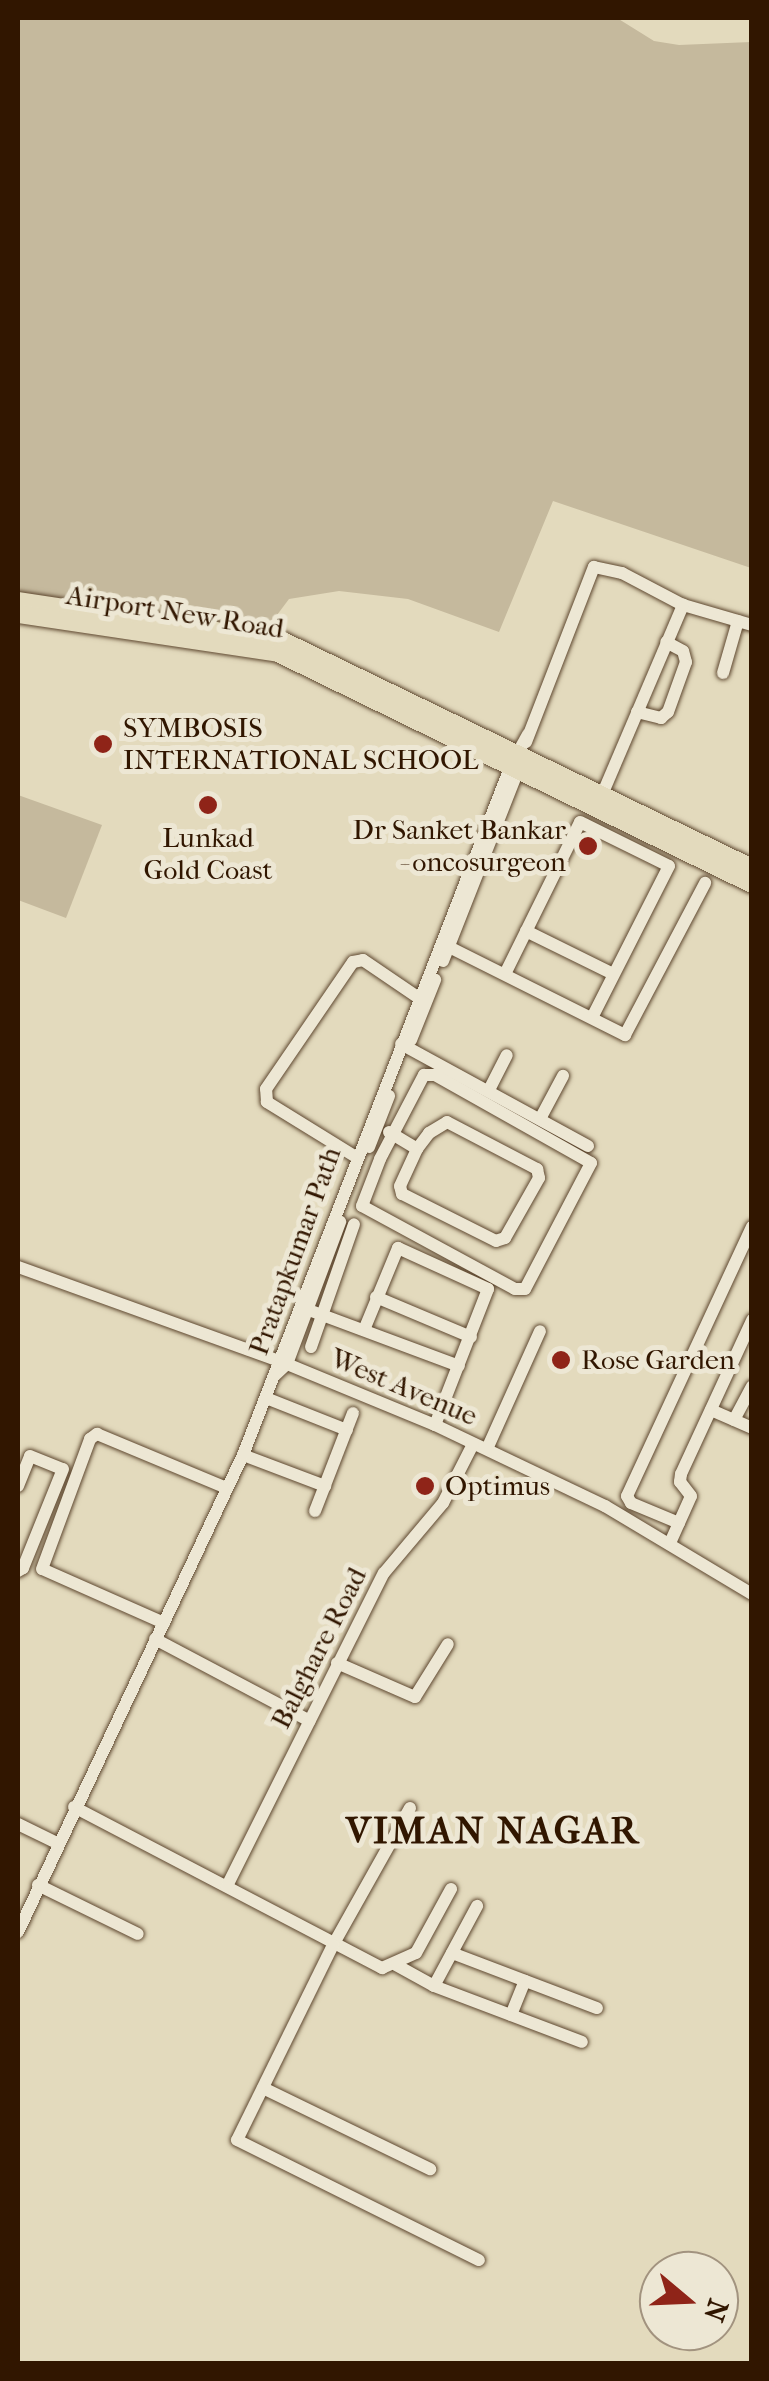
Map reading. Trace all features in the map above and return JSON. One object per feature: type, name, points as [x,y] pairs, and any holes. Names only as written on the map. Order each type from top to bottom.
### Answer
[{"type":"main road","name":"Airport New Road","points":[[18,601],[283,641],[752,884]]},
{"type":"main road","name":"Airport New Road","points":[[18,614],[270,650],[602,795],[752,868]]},
{"type":"street","name":"Pratapkumar Path","points":[[266,1398],[343,1201],[378,1126],[419,998],[455,919],[594,567],[622,572],[683,605]]},
{"type":"street","points":[[602,795],[683,605],[745,623],[724,673]]},
{"type":"street","points":[[637,712],[662,718],[668,712],[686,662],[683,651],[666,642]]},
{"type":"street","points":[[505,974],[580,822],[669,866],[592,1016]]},
{"type":"street","points":[[449,947],[592,1016],[595,1023],[628,1034],[705,883]]},
{"type":"street","name":"Pratapkumar Path","points":[[281,1361],[306,1309],[356,1158],[449,947],[455,919]]},
{"type":"street","points":[[526,931],[613,974]]},
{"type":"street","points":[[356,1158],[267,1102],[266,1089],[353,962],[363,960],[419,998]]},
{"type":"street","points":[[405,1046],[588,1146]]},
{"type":"street","points":[[489,1090],[507,1055]]},
{"type":"street","points":[[435,1074],[591,1163],[525,1288],[515,1289],[362,1206],[392,1134],[424,1076],[435,1074]]},
{"type":"street","points":[[540,1120],[562,1076]]},
{"type":"street","points":[[447,1122],[537,1169],[539,1178],[506,1238],[496,1241],[402,1194],[400,1186],[418,1149],[429,1133],[447,1122]]},
{"type":"street","points":[[378,1126],[418,1149]]},
{"type":"street","points":[[311,1346],[354,1224]]},
{"type":"street","points":[[679,1523],[630,1503],[627,1496],[752,1228]]},
{"type":"street","points":[[364,1330],[394,1252],[404,1248],[488,1289],[436,1425]]},
{"type":"street","name":"West Avenue","points":[[18,1267],[281,1361],[436,1425],[670,1543],[752,1594]]},
{"type":"street","points":[[376,1297],[471,1337]]},
{"type":"street","points":[[306,1309],[459,1366]]},
{"type":"street","points":[[670,1543],[692,1494],[679,1479],[752,1320]]},
{"type":"street","name":"Balghare Road","points":[[226,1886],[384,1573],[443,1503],[480,1446],[540,1331]]},
{"type":"street","points":[[734,1420],[752,1386]]},
{"type":"street","points":[[18,1932],[243,1455],[266,1398],[346,1430]]},
{"type":"street","points":[[711,1410],[752,1428]]},
{"type":"street","points":[[316,1511],[353,1413]]},
{"type":"street","points":[[164,1623],[42,1569],[90,1440],[97,1434],[227,1488]]},
{"type":"street","points":[[243,1455],[325,1486]]},
{"type":"street","points":[[18,1486],[30,1456],[63,1469],[24,1568],[18,1571]]},
{"type":"street","points":[[156,1639],[310,1721]]},
{"type":"street","points":[[337,1663],[415,1697],[448,1644]]},
{"type":"street","points":[[74,1807],[372,1965],[396,1965],[434,1986],[582,2042]]},
{"type":"street","points":[[410,1808],[334,1945],[237,2140],[479,2260]]},
{"type":"street","points":[[18,1824],[57,1843]]},
{"type":"street","points":[[38,1885],[138,1934]]},
{"type":"street","points":[[396,1965],[416,1953],[451,1889]]},
{"type":"street","points":[[434,1986],[476,1906]]},
{"type":"street","points":[[452,1953],[598,2008]]},
{"type":"street","points":[[510,2015],[525,1980]]},
{"type":"street","points":[[263,2088],[430,2169]]},
{"type":"shaded area","points":[[18,18],[617,18],[654,41],[679,45],[751,42],[751,568],[553,501],[499,632],[408,599],[339,591],[289,599],[265,631],[18,596]]},
{"type":"shaded area","points":[[18,795],[102,825],[66,918],[18,900]]},
{"type":"place","name":"SYMBOSIS INTERNATIONAL SCHOOL","points":[[103,744]]},
{"type":"place","name":"Lunkad Gold Coast","points":[[208,805]]},
{"type":"place","name":"Dr Sanket Bankar - oncosurgeon","points":[[588,846]]},
{"type":"place","name":"Rose Garden","points":[[561,1360]]},
{"type":"place","name":"Optimus","points":[[425,1486]]},
{"type":"district","name":"VIMAN NAGAR","points":[[493,1831]]}]
